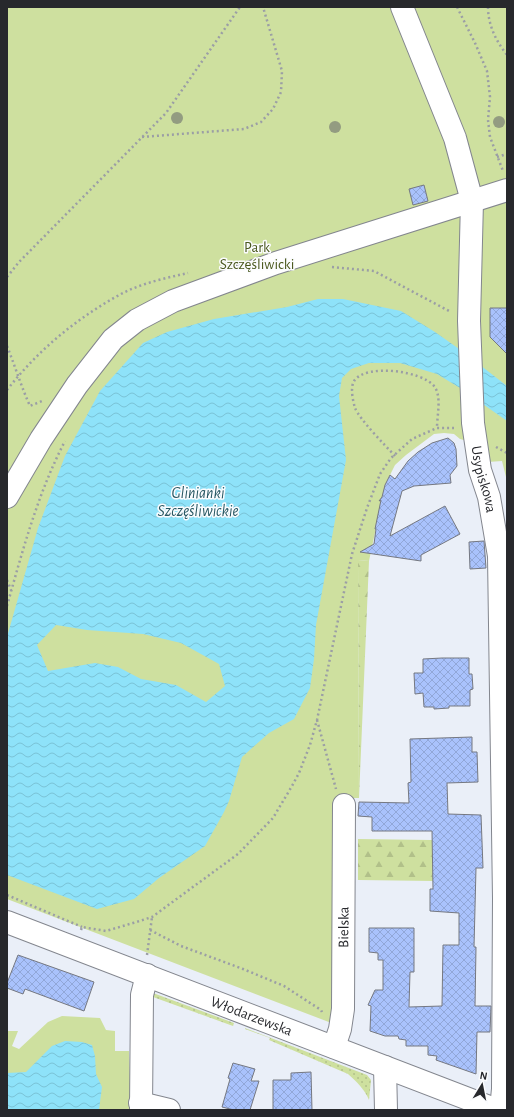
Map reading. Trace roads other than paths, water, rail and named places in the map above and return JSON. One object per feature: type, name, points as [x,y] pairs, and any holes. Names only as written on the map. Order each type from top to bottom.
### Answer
[{"type":"street","name":"Usypiskowa","points":[[402,7],[455,138],[472,201],[469,332],[474,428],[480,470],[489,497],[499,556],[504,906],[503,1089],[497,1110]]},
{"type":"street","points":[[7,497],[41,439],[77,385],[113,339],[137,320],[173,301],[276,263],[472,201],[506,183]]},
{"type":"street","name":"Bielska","points":[[334,1047],[340,1029],[343,1009],[344,805]]},
{"type":"street","name":"Włodarzewska","points":[[7,922],[147,965],[334,1047],[497,1110]]},
{"type":"street","points":[[147,965],[142,989],[140,1107],[169,1110]]},
{"type":"street","points":[[385,1067],[386,1110]]},
{"type":"water","name":"Glinianki Szczęśliwickie","points":[[318,299],[343,299],[401,311],[462,351],[507,386],[507,421],[437,374],[400,363],[369,363],[351,369],[342,378],[339,396],[346,460],[316,625],[314,659],[310,688],[294,719],[269,733],[242,757],[229,801],[205,846],[159,878],[134,899],[97,909],[7,875],[7,637],[38,528],[65,456],[100,391],[143,343],[167,332],[214,319],[287,307]],"holes":[[[56,625],[87,630],[143,634],[181,643],[219,664],[225,686],[206,702],[176,685],[141,679],[118,667],[95,663],[48,671],[37,645]]]},
{"type":"water","points":[[65,1041],[82,1042],[92,1045],[95,1056],[96,1074],[102,1087],[99,1110],[7,1110],[7,1073],[26,1072],[52,1046]]},
{"type":"park label","name":"Park Szczęśliwicki","points":[[257,256]]}]
